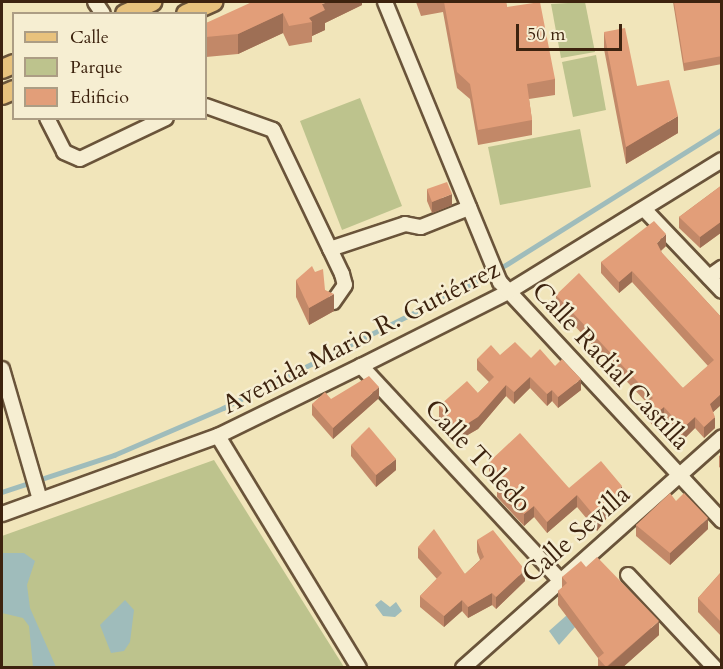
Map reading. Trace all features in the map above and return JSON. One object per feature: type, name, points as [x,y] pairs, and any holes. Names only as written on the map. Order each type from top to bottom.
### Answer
[{"type":"main road","points":[[128,12],[152,2]]},
{"type":"main road","points":[[190,12],[213,2]]},
{"type":"street","name":"Calle Radial Castilla","points":[[385,2],[492,264],[504,287],[722,521]]},
{"type":"street","points":[[207,106],[273,130],[345,285],[333,302]]},
{"type":"street","points":[[48,120],[64,152],[80,159],[162,120]]},
{"type":"street","name":"Avenida Mario R. Gutiérrez","points":[[2,514],[39,495],[218,436],[361,366],[644,209],[722,160]]},
{"type":"street","points":[[330,249],[405,224],[421,227],[469,208]]},
{"type":"street","points":[[644,209],[722,291]]},
{"type":"street","points":[[709,278],[722,268]]},
{"type":"street","name":"Calle Toledo","points":[[361,366],[559,579]]},
{"type":"street","points":[[2,369],[39,495]]},
{"type":"street","points":[[218,436],[359,668]]},
{"type":"street","name":"Calle Sevilla","points":[[463,668],[559,579],[722,437]]},
{"type":"street","points":[[628,575],[715,668]]},
{"type":"green space","points":[[585,2],[595,52],[561,58],[551,4]]},
{"type":"green space","points":[[596,55],[606,110],[573,117],[562,62]]},
{"type":"green space","points":[[360,98],[402,206],[342,230],[300,121]]},
{"type":"green space","points":[[580,129],[591,187],[500,205],[488,147]]},
{"type":"green space","points":[[214,460],[344,667],[2,668],[2,536]]},
{"type":"water","points":[[2,553],[24,553],[35,561],[27,585],[30,608],[56,667],[33,667],[29,626],[23,618],[2,613]]},
{"type":"water","points":[[125,600],[134,610],[130,642],[124,651],[111,653],[100,625]]},
{"type":"water","points":[[381,600],[390,607],[396,602],[402,611],[395,617],[383,616],[375,605]]},
{"type":"water","points":[[567,615],[576,626],[559,645],[549,631]]},
{"type":"building","points":[[252,2],[328,2],[322,4],[325,10],[309,18],[312,22],[289,26],[283,13],[238,34],[207,37],[207,23]]},
{"type":"building","points":[[444,2],[506,2],[507,7],[540,2],[555,79],[527,84],[532,120],[478,130],[470,84],[457,72]]},
{"type":"building","points":[[674,2],[722,2],[722,56],[684,63]]},
{"type":"building","points":[[625,28],[637,86],[669,80],[678,116],[626,147],[604,32]]},
{"type":"building","points":[[447,182],[452,194],[432,202],[427,189]]},
{"type":"building","points":[[722,185],[722,221],[700,237],[679,217]]},
{"type":"building","points":[[654,221],[666,234],[657,243],[662,253],[722,318],[722,393],[710,404],[715,417],[704,427],[695,417],[683,428],[664,407],[654,415],[645,405],[653,398],[556,295],[579,273],[683,388],[714,360],[632,271],[619,282],[601,262]]},
{"type":"building","points":[[312,266],[315,272],[323,269],[325,290],[334,294],[309,308],[296,280]]},
{"type":"building","points":[[515,342],[531,358],[540,349],[555,366],[562,359],[581,379],[558,397],[552,390],[547,394],[530,377],[514,392],[506,385],[478,417],[459,429],[439,406],[467,381],[478,393],[494,377],[477,359],[491,345],[500,355]]},
{"type":"building","points":[[369,376],[379,387],[333,428],[312,404],[325,392],[331,399]]},
{"type":"building","points":[[369,427],[396,459],[376,475],[351,445]]},
{"type":"building","points":[[520,433],[569,488],[601,461],[622,486],[597,519],[577,495],[547,522],[534,506],[524,514],[497,485],[504,478],[489,462]]},
{"type":"building","points":[[670,493],[676,501],[684,493],[708,518],[670,553],[636,525]]},
{"type":"building","points":[[434,529],[465,574],[484,557],[477,540],[493,530],[525,570],[496,597],[492,593],[468,607],[462,600],[444,616],[420,596],[442,573],[418,547]]},
{"type":"building","points":[[597,557],[659,621],[606,667],[598,658],[604,653],[558,591],[567,583],[562,577],[581,561],[586,567]]},
{"type":"building","points":[[722,571],[722,623],[698,598]]},
{"type":"waterway","points":[[504,266],[722,129]]},
{"type":"waterway","points":[[2,492],[114,455],[223,408],[486,277]]}]
